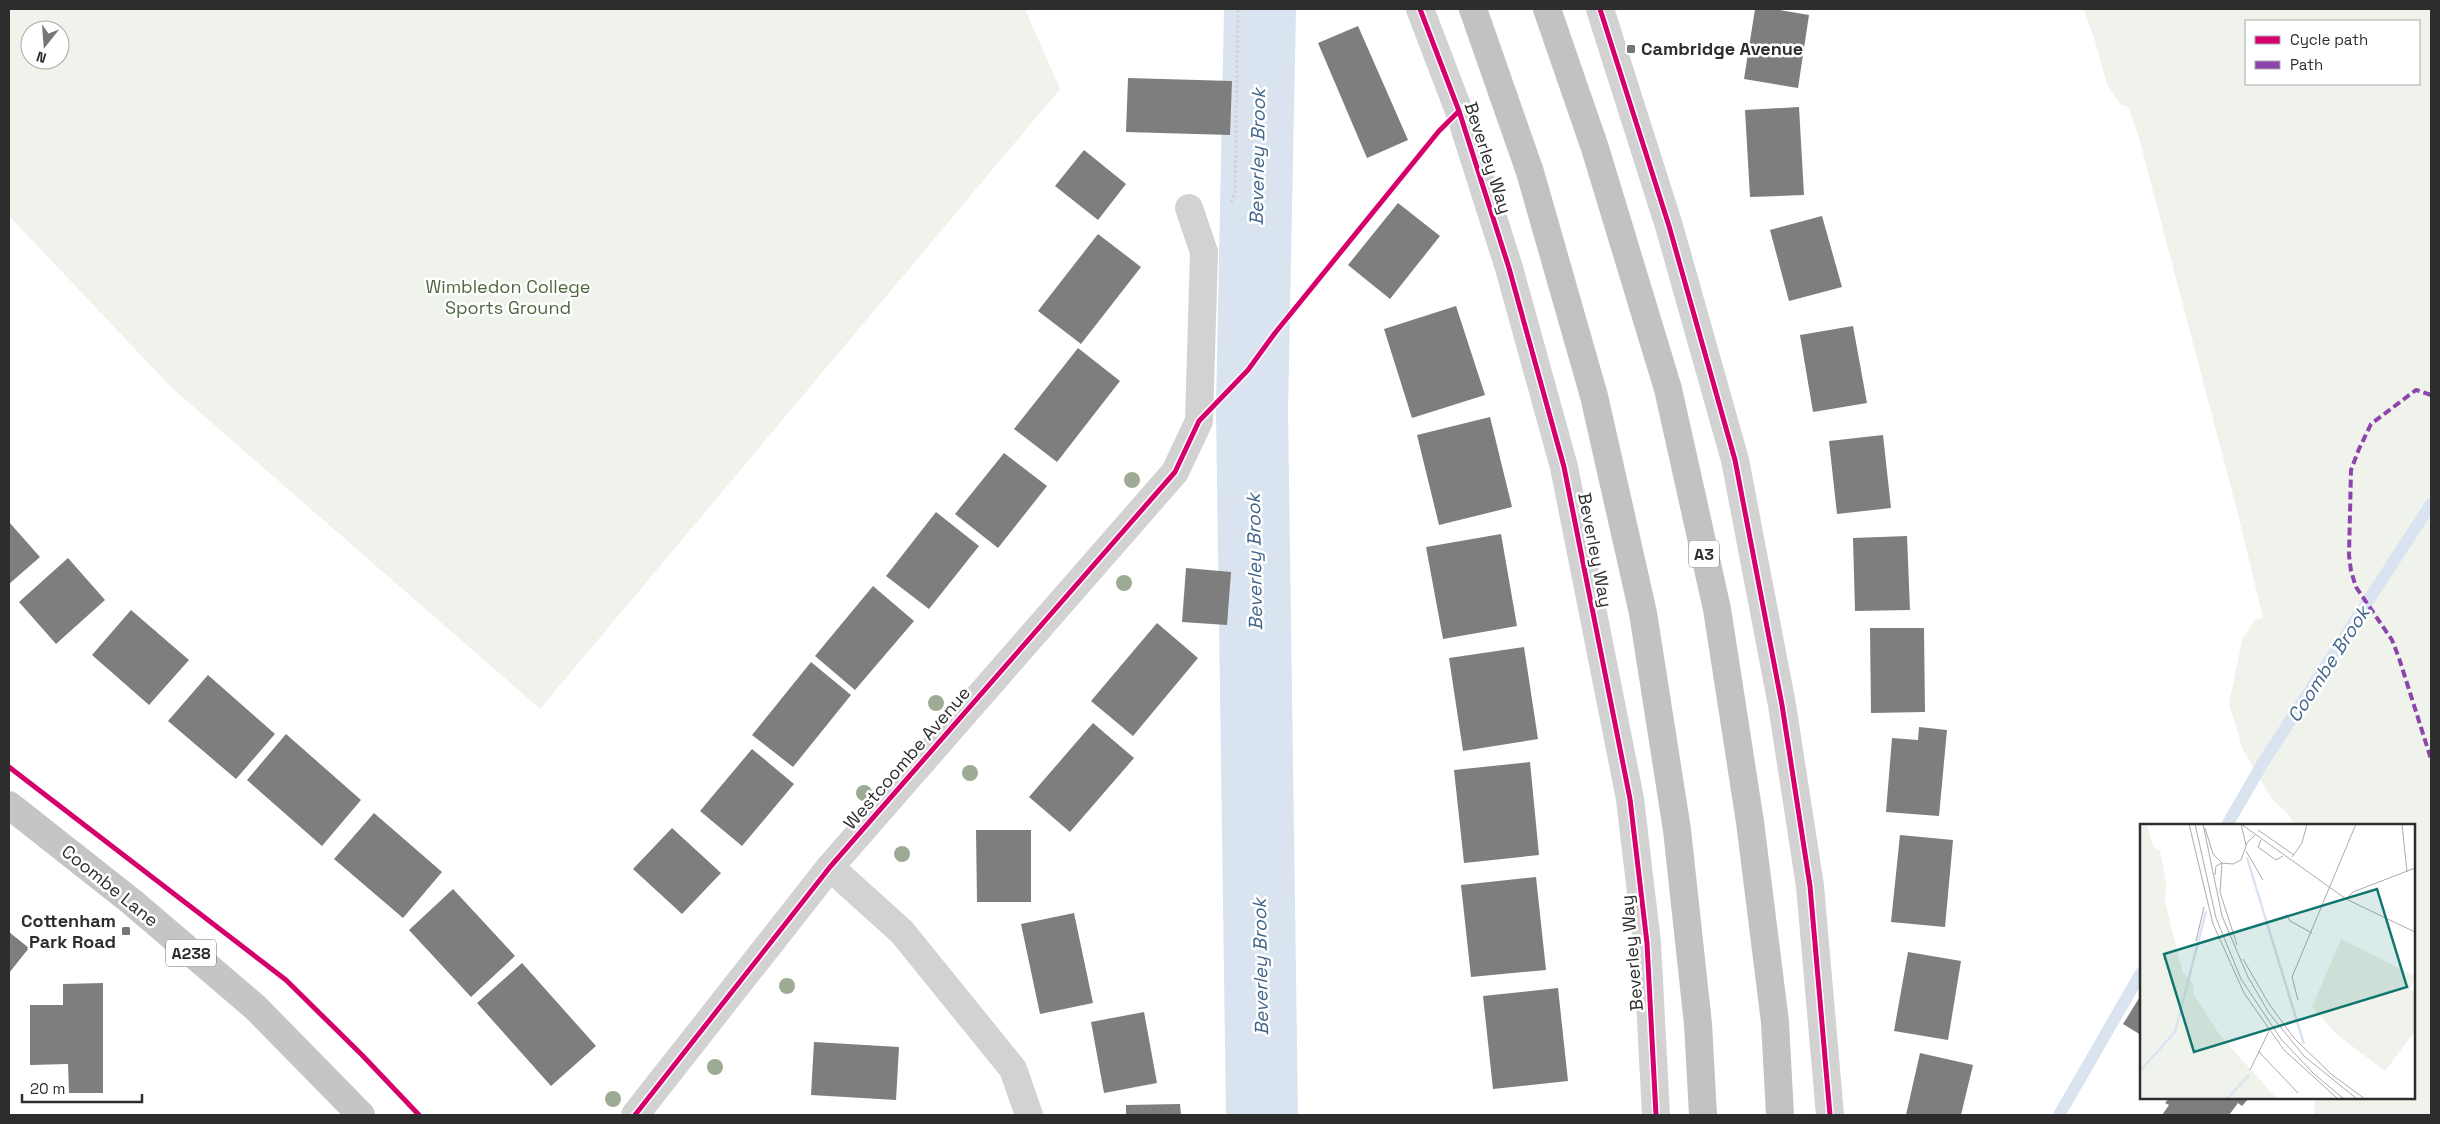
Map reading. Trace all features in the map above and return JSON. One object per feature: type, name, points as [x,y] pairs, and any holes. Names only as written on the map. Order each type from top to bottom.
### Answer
[{"type":"highway","name":"Beverley Way","points":[[1473,9],[1530,172],[1591,387],[1643,613],[1677,830],[1698,1024],[1703,1115]]},
{"type":"highway","name":"A3","points":[[1547,9],[1595,148],[1668,389],[1716,610],[1751,831],[1775,1022],[1780,1115]]},
{"type":"main road","name":"Coombe Lane","points":[[9,805],[132,902],[256,1008],[361,1115]]},
{"type":"street","name":"Beverley Way","points":[[1420,9],[1459,111],[1508,268],[1564,467],[1630,799],[1647,943],[1656,1115]]},
{"type":"street","points":[[1600,9],[1670,226],[1735,460],[1782,705],[1809,877],[1830,1115]]},
{"type":"street","name":"Westcoombe Avenue","points":[[635,1115],[830,867],[1175,472],[1199,421],[1204,252],[1189,208]]},
{"type":"street","points":[[830,867],[902,932],[1013,1069],[1029,1115]]},
{"type":"path","points":[[1231,202],[1235,193],[1238,9]]},
{"type":"path","points":[[1234,386],[1437,134],[1459,111]]},
{"type":"green space","name":"Wimbledon College Sports Ground","points":[[9,9],[1025,9],[1060,89],[540,709],[172,388],[9,216]]},
{"type":"green space","points":[[2084,9],[2431,9],[2431,1115],[2314,1115],[2315,1099],[2415,1099],[2415,824],[2294,824],[2290,816],[2272,799],[2243,750],[2229,704],[2242,640],[2254,621],[2263,618],[2239,518],[2138,134],[2128,107],[2121,105],[2107,85]]},
{"type":"building","points":[[1755,9],[1773,9],[1809,15],[1798,88],[1744,79]]},
{"type":"building","points":[[1358,26],[1408,140],[1367,158],[1318,43]]},
{"type":"building","points":[[1128,78],[1232,81],[1230,135],[1126,132]]},
{"type":"building","points":[[1799,107],[1804,195],[1750,197],[1745,110]]},
{"type":"building","points":[[1084,150],[1126,184],[1098,220],[1055,186]]},
{"type":"building","points":[[1398,203],[1440,236],[1390,299],[1348,265]]},
{"type":"building","points":[[1822,216],[1842,287],[1789,301],[1770,230]]},
{"type":"building","points":[[1098,234],[1141,267],[1081,344],[1038,311]]},
{"type":"building","points":[[1456,306],[1485,395],[1412,418],[1384,329]]},
{"type":"building","points":[[1853,326],[1867,403],[1813,412],[1800,335]]},
{"type":"building","points":[[1078,348],[1120,381],[1057,462],[1014,429]]},
{"type":"building","points":[[1490,417],[1512,507],[1439,525],[1417,435]]},
{"type":"building","points":[[1883,435],[1891,508],[1837,514],[1829,441]]},
{"type":"building","points":[[1004,453],[1047,486],[998,548],[955,514]]},
{"type":"building","points":[[936,512],[979,546],[929,609],[886,576]]},
{"type":"building","points":[[9,522],[40,557],[9,584]]},
{"type":"building","points":[[1501,534],[1517,626],[1443,639],[1426,547]]},
{"type":"building","points":[[1907,536],[1910,610],[1855,611],[1853,538]]},
{"type":"building","points":[[68,558],[105,600],[56,644],[19,602]]},
{"type":"building","points":[[1186,568],[1231,572],[1227,625],[1182,622]]},
{"type":"building","points":[[873,586],[914,621],[855,690],[815,656]]},
{"type":"building","points":[[131,610],[189,660],[149,705],[92,655]]},
{"type":"building","points":[[1157,623],[1198,658],[1133,736],[1091,701]]},
{"type":"building","points":[[1870,628],[1924,628],[1925,712],[1871,713]]},
{"type":"building","points":[[1524,647],[1538,739],[1463,751],[1449,658]]},
{"type":"building","points":[[811,662],[851,695],[793,767],[752,735]]},
{"type":"building","points":[[208,675],[275,734],[236,779],[168,721]]},
{"type":"building","points":[[1093,723],[1134,758],[1070,832],[1029,797]]},
{"type":"building","points":[[1919,727],[1947,730],[1939,816],[1886,812],[1892,738],[1918,740]]},
{"type":"building","points":[[286,734],[361,800],[322,846],[247,780]]},
{"type":"building","points":[[752,749],[794,784],[742,846],[700,811]]},
{"type":"building","points":[[1530,762],[1539,855],[1464,863],[1454,770]]},
{"type":"building","points":[[374,813],[442,872],[403,918],[334,859]]},
{"type":"building","points":[[672,828],[721,873],[682,914],[633,869]]},
{"type":"building","points":[[976,830],[1031,830],[1031,902],[977,902]]},
{"type":"building","points":[[1900,835],[1953,840],[1945,927],[1891,922]]},
{"type":"building","points":[[1536,877],[1546,970],[1471,977],[1461,885]]},
{"type":"building","points":[[453,889],[515,956],[471,997],[409,930]]},
{"type":"building","points":[[1074,913],[1093,1003],[1040,1014],[1021,924]]},
{"type":"building","points":[[9,932],[29,948],[9,973]]},
{"type":"building","points":[[1908,952],[1961,961],[1948,1040],[1894,1031]]},
{"type":"building","points":[[522,963],[596,1046],[551,1086],[477,1003]]},
{"type":"building","points":[[103,983],[103,1093],[69,1093],[68,1064],[30,1065],[30,1005],[63,1005],[63,984]]},
{"type":"building","points":[[1558,988],[1568,1081],[1493,1089],[1483,996]]},
{"type":"building","points":[[2140,997],[2140,1034],[2123,1024]]},
{"type":"building","points":[[1144,1012],[1157,1083],[1104,1093],[1091,1022]]},
{"type":"building","points":[[814,1042],[899,1047],[896,1100],[811,1095]]},
{"type":"building","points":[[1920,1053],[1973,1065],[1961,1115],[1906,1115]]},
{"type":"building","points":[[2168,1099],[2248,1099],[2242,1106],[2238,1103],[2229,1115],[2162,1115],[2169,1105],[2165,1103]]},
{"type":"building","points":[[1180,1104],[1181,1115],[1126,1115],[1126,1105]]},
{"type":"waterway","name":"Beverley Brook","points":[[1260,9],[1252,410],[1262,1115]]},
{"type":"waterway","name":"Coombe Brook","points":[[2228,824],[2264,761],[2431,504]]},
{"type":"waterway","name":"Coombe Brook","points":[[2059,1115],[2140,975]]},
{"type":"marked path","points":[[2431,395],[2416,390],[2371,424],[2351,470],[2349,555],[2356,587],[2392,640],[2431,759]]},
{"type":"cycle path","points":[[1420,9],[1459,111],[1509,268],[1564,467],[1630,799],[1647,943],[1656,1115]]},
{"type":"cycle path","points":[[1600,9],[1669,226],[1735,460],[1782,705],[1810,886],[1830,1115]]},
{"type":"cycle path","points":[[635,1115],[830,867],[1175,472],[1199,421],[1248,370],[1275,333],[1439,131],[1459,111]]},
{"type":"cycle path","points":[[9,767],[286,980],[362,1055],[419,1115]]},
{"type":"place","name":"Cambridge Avenue","points":[[1631,49]]},
{"type":"place","name":"Cottenham Park Road","points":[[126,931]]}]
